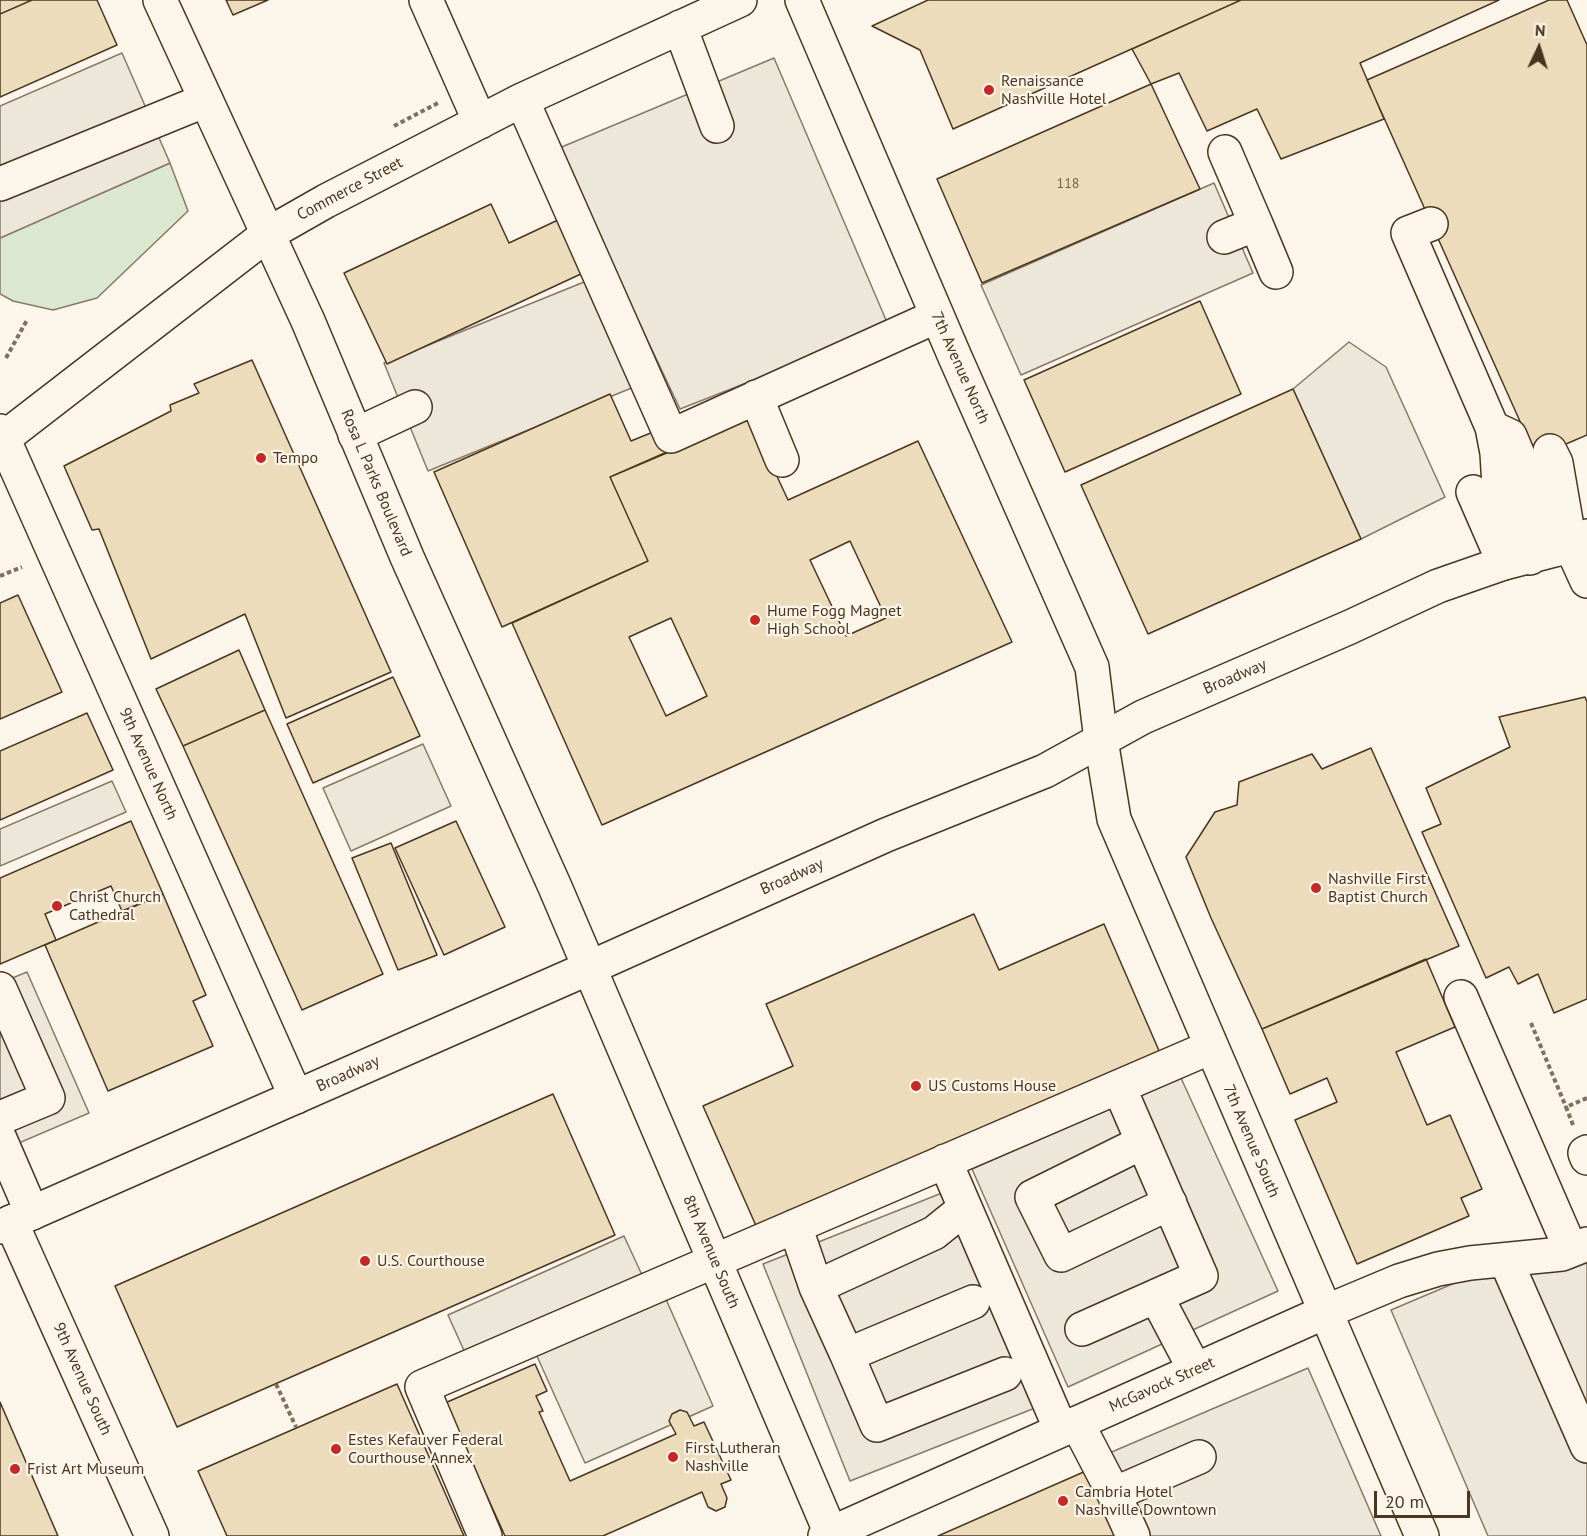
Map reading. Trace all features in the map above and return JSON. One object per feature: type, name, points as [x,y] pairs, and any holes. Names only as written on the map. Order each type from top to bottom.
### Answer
[{"type":"street","name":"Rosa L Parks Boulevard","points":[[160,0],[308,321],[407,557],[589,968]]},
{"type":"street","points":[[426,0],[480,122]]},
{"type":"street","name":"Commerce Street","points":[[1,437],[268,234],[326,201],[522,100],[740,0]]},
{"type":"street","name":"7th Avenue North","points":[[802,0],[937,316],[1092,667],[1101,740]]},
{"type":"street","points":[[680,27],[717,126]]},
{"type":"street","points":[[0,184],[206,100]]},
{"type":"street","points":[[522,100],[671,436],[937,316]]},
{"type":"street","points":[[1225,152],[1276,272]]},
{"type":"street","points":[[1224,237],[1256,224]]},
{"type":"street","points":[[1431,224],[1408,233],[1492,427],[1497,453],[1499,487],[1550,550]]},
{"type":"street","points":[[756,397],[782,460]]},
{"type":"street","points":[[355,435],[415,408]]},
{"type":"street","name":"9th Avenue North","points":[[1,437],[296,1097]]},
{"type":"street","points":[[1550,451],[1556,463],[1550,550]]},
{"type":"street","points":[[1473,492],[1587,581]]},
{"type":"street","name":"Broadway","points":[[14,1221],[886,835],[1045,771],[1143,717],[1438,586],[1550,550]]},
{"type":"street","name":"7th Avenue South","points":[[1101,740],[1114,819],[1422,1536]]},
{"type":"street","name":"8th Avenue South","points":[[589,968],[830,1535]]},
{"type":"street","points":[[0,989],[48,1098],[0,1118]]},
{"type":"street","points":[[1461,998],[1579,1247]]},
{"type":"street","points":[[485,1536],[422,1387],[1211,1047]]},
{"type":"street","points":[[1082,1329],[1201,1276],[1119,1087]]},
{"type":"street","name":"9th Avenue South","points":[[0,1139],[14,1221],[152,1536]]},
{"type":"street","points":[[1143,1142],[1032,1197],[1061,1255],[1170,1203]]},
{"type":"street","points":[[1587,1152],[1585,1153],[1587,1158]]},
{"type":"street","points":[[945,1161],[1069,1427],[1114,1494],[1133,1536]]},
{"type":"street","points":[[816,1287],[934,1233],[966,1209]]},
{"type":"street","points":[[795,1226],[816,1287],[877,1425],[1005,1374]]},
{"type":"street","name":"McGavock Street","points":[[830,1535],[1195,1370],[1399,1281],[1438,1269],[1470,1263],[1562,1254],[1579,1247]]},
{"type":"street","points":[[1506,1261],[1587,1446]]},
{"type":"street","points":[[1156,1296],[1195,1370]]},
{"type":"street","points":[[847,1355],[973,1302]]},
{"type":"street","points":[[1114,1494],[1199,1457]]},
{"type":"path","points":[[6,358],[27,320]]},
{"type":"path","points":[[0,576],[22,567]]},
{"type":"path","points":[[1530,1023],[1566,1107]]},
{"type":"path","points":[[276,1384],[296,1428]]},
{"type":"green space","points":[[170,163],[188,211],[97,298],[53,310],[13,301],[0,294],[0,238]]},
{"type":"shaded area","points":[[122,53],[170,163],[0,238],[0,106]]},
{"type":"shaded area","points":[[774,58],[889,327],[680,409],[557,149]]},
{"type":"shaded area","points":[[1214,183],[1253,273],[1021,375],[981,285]]},
{"type":"shaded area","points":[[589,280],[634,387],[428,471],[384,363]]},
{"type":"shaded area","points":[[1349,342],[1386,367],[1445,497],[1361,539],[1293,389]]},
{"type":"shaded area","points":[[423,744],[451,806],[351,851],[323,788]]},
{"type":"shaded area","points":[[112,781],[126,812],[0,866],[0,829]]},
{"type":"shaded area","points":[[27,972],[89,1113],[0,1151],[0,983]]},
{"type":"shaded area","points":[[1181,1078],[1278,1291],[1068,1387],[972,1169]]},
{"type":"shaded area","points":[[947,1191],[1035,1408],[850,1481],[763,1264]]},
{"type":"shaded area","points":[[1587,1227],[1587,1536],[1488,1536],[1391,1310]]},
{"type":"shaded area","points":[[624,1236],[642,1275],[466,1355],[448,1315]]},
{"type":"shaded area","points":[[665,1297],[713,1406],[585,1463],[536,1354]]},
{"type":"shaded area","points":[[1308,1368],[1381,1536],[1126,1536],[1093,1460]]},
{"type":"building","points":[[0,0],[32,0],[0,14]]},
{"type":"building","points":[[32,0],[97,0],[117,45],[0,97],[0,14]]},
{"type":"building","points":[[226,0],[268,0],[233,15]]},
{"type":"building","name":"Renaissance Nashville Hotel","points":[[928,0],[1241,0],[953,129],[920,50],[872,26]]},
{"type":"building","points":[[1241,0],[1499,0],[1360,63],[1384,119],[1281,159],[1257,109],[1207,131],[1179,73],[1151,84],[1132,49]]},
{"type":"building","points":[[1549,0],[1567,0],[1587,45],[1587,435],[1536,457],[1367,80]]},
{"type":"building","points":[[1151,84],[1200,189],[982,283],[937,179]]},
{"type":"building","points":[[491,204],[509,243],[558,220],[583,273],[387,364],[344,273]]},
{"type":"building","points":[[1200,301],[1241,394],[1065,472],[1024,380]]},
{"type":"building","points":[[252,360],[391,672],[286,718],[245,614],[151,659],[99,529],[92,530],[64,466],[171,411],[170,405],[199,393],[194,384]]},
{"type":"building","points":[[1293,389],[1361,539],[1148,634],[1081,485]]},
{"type":"building","points":[[610,394],[631,441],[658,430],[669,452],[610,477],[648,561],[502,627],[434,472]]},
{"type":"building","name":"Hume Fogg Magnet High School","points":[[749,416],[788,500],[918,441],[1012,642],[602,825],[512,623],[648,561],[610,477]],"holes":[[[850,541],[886,618],[846,636],[810,560]],[[671,618],[707,696],[666,716],[629,637]]]},
{"type":"building","points":[[18,595],[62,692],[0,719],[0,603]]},
{"type":"building","points":[[239,650],[265,710],[183,746],[156,689]]},
{"type":"building","points":[[393,677],[420,736],[313,783],[287,724]]},
{"type":"building","points":[[1585,697],[1587,702],[1587,999],[1554,1013],[1538,974],[1518,984],[1509,967],[1486,978],[1422,832],[1441,824],[1426,788],[1510,747],[1499,717]]},
{"type":"building","points":[[265,710],[383,974],[302,1010],[183,746]]},
{"type":"building","points":[[87,713],[113,770],[0,820],[0,751]]},
{"type":"building","name":"Nashville First Baptist Church","points":[[1371,748],[1459,946],[1262,1029],[1186,857],[1215,812],[1237,805],[1239,782],[1312,754],[1322,769]]},
{"type":"building","points":[[131,821],[163,894],[122,911],[111,886],[45,914],[56,940],[0,964],[0,878]]},
{"type":"building","points":[[456,821],[505,927],[444,955],[395,848]]},
{"type":"building","points":[[391,843],[437,955],[398,970],[352,858]]},
{"type":"building","points":[[163,894],[206,995],[193,1001],[213,1046],[108,1091],[45,945]]},
{"type":"building","name":"US Customs House","points":[[974,914],[999,970],[1104,924],[1160,1053],[757,1228],[703,1106],[793,1066],[766,1004]]},
{"type":"building","points":[[1426,959],[1455,1027],[1396,1052],[1427,1125],[1450,1115],[1482,1189],[1461,1198],[1469,1216],[1357,1264],[1295,1120],[1337,1102],[1327,1078],[1290,1094],[1262,1029]]},
{"type":"building","name":"U.S. Courthouse","points":[[553,1094],[615,1235],[177,1427],[115,1286]]},
{"type":"building","name":"First Lutheran Nashville","points":[[535,1364],[547,1391],[536,1396],[543,1411],[539,1412],[570,1481],[676,1434],[669,1421],[672,1414],[680,1410],[687,1412],[694,1426],[704,1422],[731,1480],[721,1484],[727,1498],[725,1507],[716,1511],[708,1507],[702,1492],[603,1536],[505,1536],[445,1403]]},
{"type":"building","name":"Estes Kefauver Federal Courthouse Annex","points":[[397,1384],[464,1536],[227,1536],[198,1471]]},
{"type":"building","name":"Frist Art Museum","points":[[0,1402],[58,1536],[0,1536]]},
{"type":"building","name":"Cambria Hotel Nashville Downtown","points":[[1095,1467],[1125,1536],[938,1536]]},
{"type":"place","name":"Renaissance Nashville Hotel","points":[[989,90]]},
{"type":"place","name":"Tempo","points":[[261,458]]},
{"type":"place","name":"Hume Fogg Magnet High School","points":[[755,620]]},
{"type":"place","name":"Nashville First Baptist Church","points":[[1316,888]]},
{"type":"place","name":"Christ Church Cathedral","points":[[57,906]]},
{"type":"place","name":"US Customs House","points":[[916,1086]]},
{"type":"place","name":"U.S. Courthouse","points":[[365,1261]]},
{"type":"place","name":"Estes Kefauver Federal Courthouse Annex","points":[[336,1449]]},
{"type":"place","name":"First Lutheran Nashville","points":[[673,1457]]},
{"type":"place","name":"Frist Art Museum","points":[[15,1469]]},
{"type":"place","name":"Cambria Hotel Nashville Downtown","points":[[1063,1501]]}]
